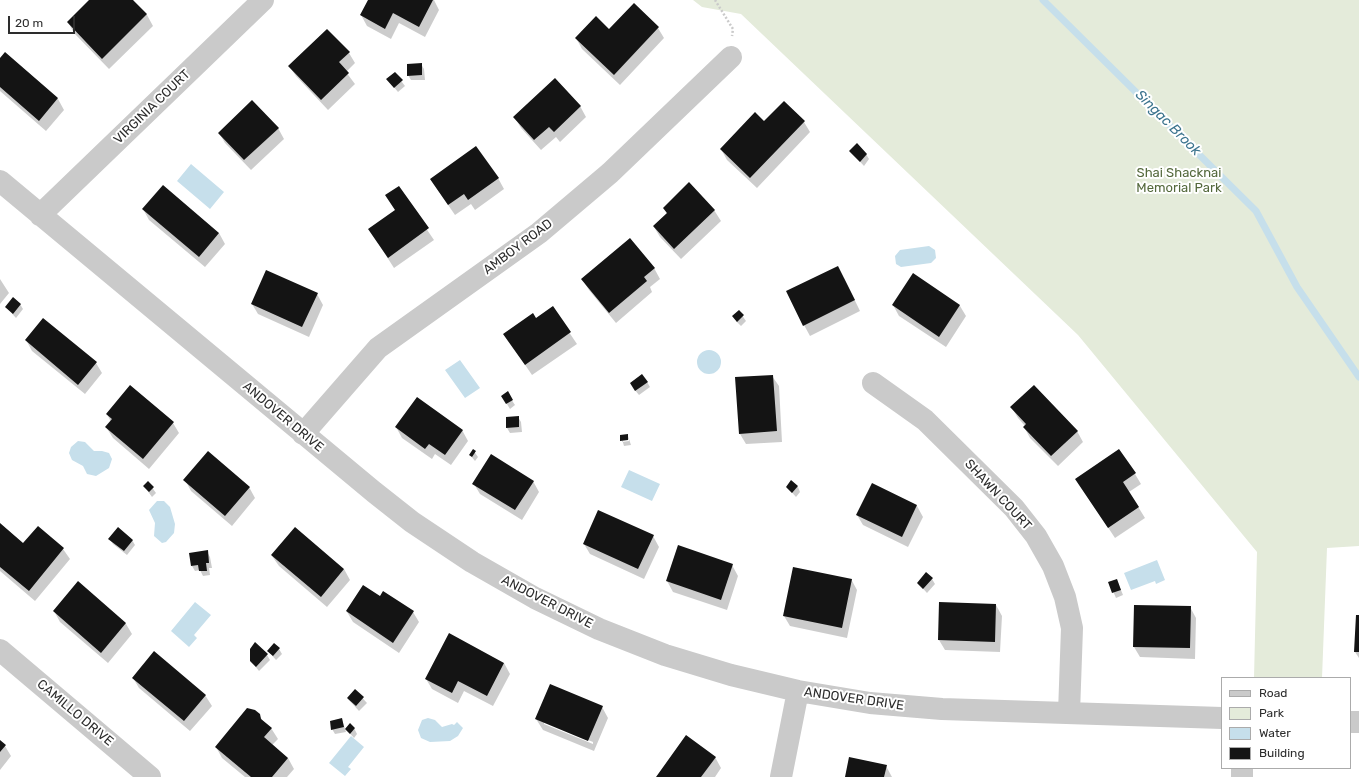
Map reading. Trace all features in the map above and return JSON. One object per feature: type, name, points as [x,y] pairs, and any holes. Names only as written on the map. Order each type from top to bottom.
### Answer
[{"type":"street","name":"VIRGINIA COURT","points":[[40,215],[263,0]]},
{"type":"street","name":"AMBOY ROAD","points":[[303,434],[378,348],[539,233],[610,173],[731,57]]},
{"type":"street","name":"ANDOVER DRIVE","points":[[0,181],[303,434],[412,522],[472,562],[535,598],[599,629],[665,655],[731,675],[798,691],[870,703],[942,709],[1221,718]]},
{"type":"street","name":"SHAWN COURT","points":[[873,383],[925,420],[1014,508],[1036,536],[1053,566],[1061,584],[1072,628],[1069,713]]},
{"type":"street","name":"CAMILLO DRIVE","points":[[0,650],[150,777]]},
{"type":"street","points":[[781,777],[798,691]]},
{"type":"path","points":[[715,0],[733,29],[731,57]]},
{"type":"green space","name":"Shai Shacknai Memorial Park","points":[[693,0],[1359,0],[1359,546],[1327,548],[1322,677],[1254,677],[1257,552],[1078,335],[741,14],[702,7]]},
{"type":"water","points":[[191,164],[224,192],[210,209],[177,181]]},
{"type":"water","points":[[929,246],[935,250],[936,258],[931,263],[901,267],[896,264],[895,256],[900,250]]},
{"type":"water","points":[[709,350],[718,353],[721,362],[718,371],[709,374],[700,371],[697,362],[700,353]]},
{"type":"water","points":[[460,360],[480,388],[465,398],[445,370]]},
{"type":"water","points":[[78,441],[85,442],[94,451],[109,453],[112,459],[109,468],[96,476],[87,474],[83,466],[72,460],[69,453],[71,447]]},
{"type":"water","points":[[629,470],[660,484],[652,501],[621,487]]},
{"type":"water","points":[[157,501],[164,501],[170,507],[175,524],[174,533],[166,542],[162,543],[154,536],[155,523],[149,510]]},
{"type":"water","points":[[1157,560],[1165,580],[1156,584],[1155,581],[1131,590],[1124,573]]},
{"type":"water","points":[[195,602],[211,615],[194,635],[197,638],[189,647],[171,631]]},
{"type":"water","points":[[428,718],[435,720],[442,727],[452,724],[454,725],[457,722],[463,728],[458,736],[450,741],[430,742],[421,738],[418,730],[422,720]]},
{"type":"water","points":[[351,736],[364,747],[348,767],[351,769],[345,776],[329,763]]},
{"type":"building","points":[[89,0],[133,0],[147,14],[102,59],[67,22]]},
{"type":"building","points":[[368,0],[433,0],[419,27],[393,13],[385,29],[360,15]]},
{"type":"building","points":[[634,3],[659,27],[614,75],[575,38],[596,16],[609,29]]},
{"type":"building","points":[[327,29],[350,52],[339,62],[349,73],[321,100],[288,66]]},
{"type":"building","points":[[5,52],[58,98],[39,121],[0,87],[0,58]]},
{"type":"building","points":[[422,63],[422,75],[407,76],[407,64]]},
{"type":"building","points":[[395,72],[403,80],[394,88],[386,79]]},
{"type":"building","points":[[555,78],[581,106],[554,132],[549,127],[534,140],[513,117]]},
{"type":"building","points":[[252,100],[279,128],[244,160],[218,133]]},
{"type":"building","points":[[784,101],[805,121],[750,178],[720,149],[755,112],[764,121]]},
{"type":"building","points":[[857,143],[867,154],[860,162],[849,151]]},
{"type":"building","points":[[476,146],[499,178],[468,200],[464,194],[448,205],[430,179]]},
{"type":"building","points":[[689,182],[715,210],[674,249],[653,226],[667,213],[663,208]]},
{"type":"building","points":[[163,185],[219,233],[199,257],[142,209]]},
{"type":"building","points":[[399,186],[429,228],[388,258],[368,229],[395,210],[385,195]]},
{"type":"building","points":[[630,238],[655,268],[644,277],[647,281],[609,313],[581,279]]},
{"type":"building","points":[[838,266],[855,300],[803,326],[786,291]]},
{"type":"building","points":[[266,270],[318,293],[302,327],[251,304]]},
{"type":"building","points":[[913,273],[960,305],[939,337],[892,305]]},
{"type":"building","points":[[13,297],[21,304],[13,314],[5,307]]},
{"type":"building","points":[[553,306],[571,332],[525,365],[503,334],[533,313],[536,318]]},
{"type":"building","points":[[739,310],[744,315],[737,322],[732,316]]},
{"type":"building","points":[[43,318],[97,362],[78,385],[25,340]]},
{"type":"building","points":[[642,374],[648,382],[635,391],[630,383]]},
{"type":"building","points":[[773,375],[777,431],[739,434],[735,377]]},
{"type":"building","points":[[130,385],[174,422],[143,459],[105,427],[112,419],[106,414]]},
{"type":"building","points":[[1034,385],[1078,431],[1051,456],[1023,427],[1026,424],[1010,407]]},
{"type":"building","points":[[508,391],[513,400],[506,404],[501,396]]},
{"type":"building","points":[[417,397],[463,430],[445,455],[429,444],[425,449],[395,427]]},
{"type":"building","points":[[519,416],[519,427],[506,428],[506,417]]},
{"type":"building","points":[[628,434],[628,440],[620,441],[620,435]]},
{"type":"building","points":[[473,449],[476,451],[472,457],[469,455]]},
{"type":"building","points":[[1119,449],[1136,473],[1123,482],[1139,507],[1108,528],[1075,479]]},
{"type":"building","points":[[208,451],[250,487],[225,516],[183,480]]},
{"type":"building","points":[[491,454],[534,481],[515,510],[472,484]]},
{"type":"building","points":[[791,480],[798,486],[792,493],[786,487]]},
{"type":"building","points":[[148,481],[154,487],[149,492],[143,486]]},
{"type":"building","points":[[872,483],[917,505],[902,537],[856,515]]},
{"type":"building","points":[[598,510],[654,535],[638,569],[583,544]]},
{"type":"building","points":[[0,523],[23,543],[38,526],[64,548],[29,591],[0,567]]},
{"type":"building","points":[[118,527],[133,540],[124,551],[108,539]]},
{"type":"building","points":[[295,527],[344,569],[321,597],[271,555]]},
{"type":"building","points":[[678,545],[733,564],[721,600],[666,581]]},
{"type":"building","points":[[208,550],[209,563],[206,563],[207,571],[199,571],[198,565],[191,566],[189,553]]},
{"type":"building","points":[[793,567],[852,579],[842,628],[783,616]]},
{"type":"building","points":[[926,572],[933,578],[923,589],[917,583]]},
{"type":"building","points":[[1117,579],[1121,590],[1112,593],[1108,582]]},
{"type":"building","points":[[78,581],[126,623],[101,653],[53,611]]},
{"type":"building","points":[[363,585],[380,596],[383,591],[414,611],[393,643],[346,611]]},
{"type":"building","points":[[939,602],[996,604],[995,642],[938,640]]},
{"type":"building","points":[[1134,605],[1191,606],[1190,648],[1133,647]]},
{"type":"building","points":[[1356,615],[1359,615],[1359,652],[1354,652]]},
{"type":"building","points":[[449,633],[504,663],[487,696],[458,681],[452,693],[425,679]]},
{"type":"building","points":[[255,642],[268,654],[256,667],[250,661],[250,649]]},
{"type":"building","points":[[274,643],[280,648],[273,656],[267,651]]},
{"type":"building","points":[[154,651],[206,695],[184,721],[132,678]]},
{"type":"building","points":[[550,684],[603,706],[588,741],[535,719]]},
{"type":"building","points":[[355,689],[364,697],[356,706],[347,698]]},
{"type":"building","points":[[247,708],[255,710],[260,714],[261,719],[272,728],[264,737],[288,758],[272,777],[251,777],[215,747]]},
{"type":"building","points":[[342,718],[344,727],[331,730],[330,721]]},
{"type":"building","points":[[350,723],[355,728],[350,734],[345,729]]},
{"type":"building","points":[[686,735],[716,757],[701,777],[656,777]]},
{"type":"building","points":[[0,740],[6,745],[0,752]]},
{"type":"building","points":[[849,757],[887,765],[884,777],[845,777]]},
{"type":"waterway","name":"Singac Brook","points":[[1043,0],[1256,211],[1297,287],[1359,377]]}]
